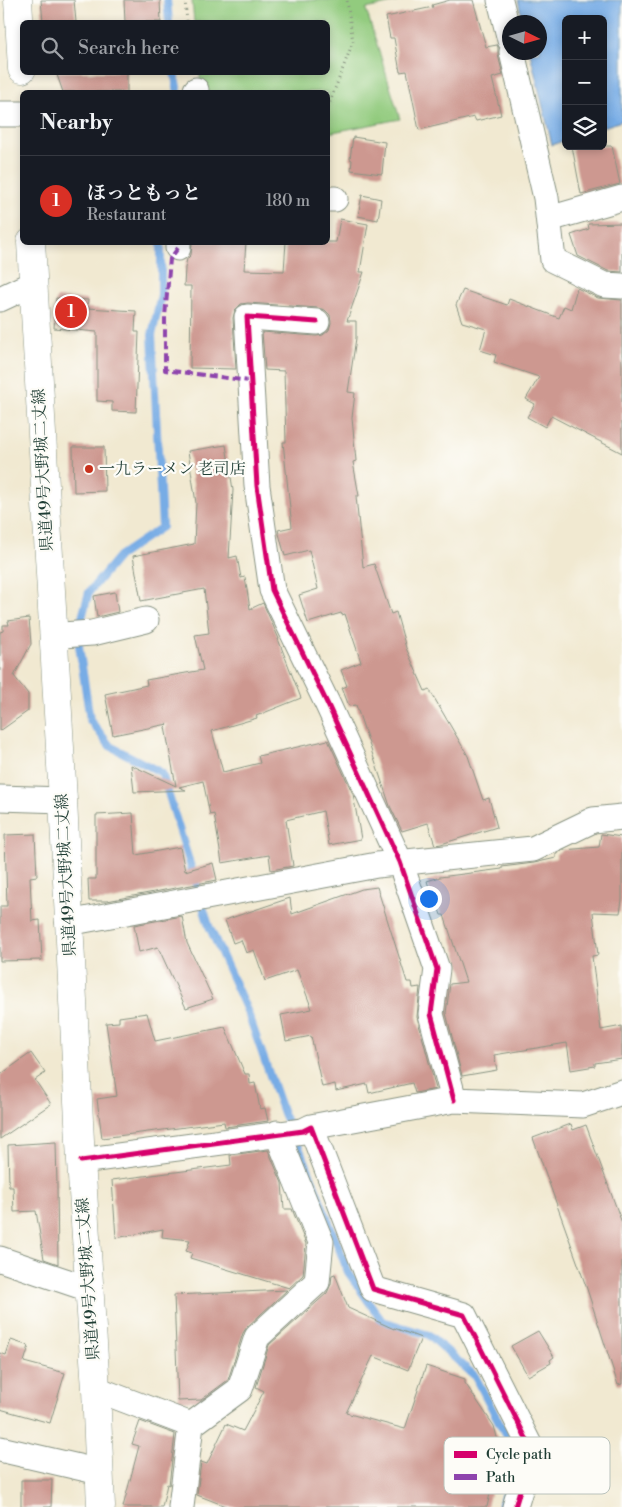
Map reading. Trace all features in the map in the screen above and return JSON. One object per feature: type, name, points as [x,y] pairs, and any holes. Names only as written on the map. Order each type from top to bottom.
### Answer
[{"type":"main road","points":[[18,0],[20,34]]},
{"type":"main road","points":[[23,75],[24,90]]},
{"type":"main road","name":"県道49号大野城二丈線","points":[[31,245],[63,800],[81,1161],[96,1389],[101,1507]]},
{"type":"street","points":[[500,0],[504,15]]},
{"type":"street","points":[[514,60],[546,198],[553,260],[604,285],[622,286]]},
{"type":"street","points":[[0,114],[20,114]]},
{"type":"street","points":[[548,219],[622,198]]},
{"type":"street","points":[[0,299],[32,284]]},
{"type":"street","points":[[317,322],[247,317],[257,486],[272,590],[328,705],[400,862],[437,969],[431,1014],[454,1100]]},
{"type":"street","points":[[62,635],[92,634],[146,620]]},
{"type":"street","points":[[0,798],[63,800]]},
{"type":"street","points":[[68,923],[377,865],[533,848],[592,820],[622,817]]},
{"type":"street","points":[[81,1161],[307,1129],[454,1100],[583,1105],[622,1092]]},
{"type":"street","points":[[307,1129],[373,1289],[464,1316],[525,1437]]},
{"type":"street","points":[[183,1506],[191,1425],[240,1390],[257,1336],[317,1282],[321,1242],[277,1133]]},
{"type":"street","points":[[0,1259],[89,1290]]},
{"type":"street","points":[[96,1389],[191,1425]]},
{"type":"street","points":[[0,1449],[100,1472]]},
{"type":"street","points":[[515,1507],[519,1494]]},
{"type":"path","points":[[185,0],[188,20]]},
{"type":"path","points":[[330,102],[353,42],[348,0]]},
{"type":"green space","points":[[192,0],[405,0],[366,9],[400,119],[330,133],[330,90],[201,90],[200,75],[330,75],[330,20],[194,20]]},
{"type":"water","points":[[518,0],[622,0],[622,121],[607,126],[607,15],[562,15],[562,141],[552,145],[532,60],[547,60],[547,15],[521,15]]},
{"type":"building","points":[[41,0],[74,0],[76,20],[43,20]]},
{"type":"building","points":[[124,0],[160,0],[161,20],[125,20]]},
{"type":"building","points":[[450,0],[473,0],[486,47],[497,45],[498,47],[503,75],[492,78],[501,115],[476,121],[474,117],[419,130],[407,71],[400,72],[394,38],[390,38],[386,17],[433,7],[432,5]]},
{"type":"building","points":[[57,75],[127,75],[127,90],[62,90]]},
{"type":"building","points":[[353,137],[385,142],[382,174],[351,170],[352,160],[350,159]]},
{"type":"building","points":[[607,146],[612,146],[620,184],[581,194],[573,150],[607,150]]},
{"type":"building","points":[[362,195],[381,199],[378,220],[358,216]]},
{"type":"building","points":[[340,219],[368,224],[360,272],[364,272],[347,321],[356,321],[356,338],[348,392],[355,393],[352,418],[356,461],[353,462],[359,496],[356,496],[363,567],[374,564],[391,614],[396,612],[406,648],[425,691],[429,689],[468,756],[483,800],[489,798],[497,827],[441,844],[435,845],[428,823],[402,831],[390,806],[356,705],[349,706],[342,688],[347,686],[341,670],[361,662],[345,614],[342,615],[341,613],[308,623],[299,595],[318,589],[309,550],[285,556],[278,530],[292,527],[283,442],[286,442],[284,371],[265,370],[262,332],[323,335],[329,330],[331,323],[330,315],[325,310],[318,308],[241,304],[235,310],[233,318],[236,369],[190,368],[191,286],[184,286],[185,268],[187,259],[191,255],[192,245],[246,245],[244,270],[284,271],[286,245],[330,245],[330,242],[336,242]]},
{"type":"building","points":[[622,223],[622,272],[608,271],[578,256],[571,235],[589,229],[588,224]]},
{"type":"building","points":[[577,288],[598,298],[622,300],[622,453],[551,416],[545,427],[527,417],[535,404],[526,399],[539,377],[494,362],[496,355],[480,350],[486,329],[462,322],[456,305],[463,290],[507,305],[509,299],[559,318],[564,306],[571,309]]},
{"type":"building","points":[[56,298],[88,300],[87,308],[136,311],[135,332],[139,332],[136,412],[112,411],[112,402],[97,401],[97,332],[54,328]]},
{"type":"building","points":[[226,445],[233,490],[229,558],[237,556],[241,578],[245,577],[250,609],[263,603],[301,698],[256,716],[257,718],[212,731],[223,772],[260,763],[258,756],[328,740],[353,794],[361,839],[329,845],[323,811],[286,820],[293,866],[271,870],[269,855],[222,863],[214,814],[210,815],[203,781],[179,787],[186,790],[134,792],[131,765],[176,786],[165,727],[168,724],[113,735],[105,694],[147,685],[146,680],[203,670],[195,635],[209,633],[204,589],[141,601],[133,556],[194,544],[196,503],[188,451]]},
{"type":"building","name":"一九ラーメン 老司店","points":[[73,447],[104,447],[105,491],[74,492]]},
{"type":"building","points":[[115,592],[118,612],[97,617],[94,596]]},
{"type":"building","points":[[29,618],[31,644],[14,676],[28,694],[28,711],[0,731],[0,632],[3,631],[3,625],[9,625],[8,621]]},
{"type":"building","points":[[133,813],[136,855],[180,847],[185,871],[213,863],[217,880],[107,901],[89,901],[88,879],[96,879],[96,815]]},
{"type":"building","points":[[35,834],[37,876],[30,877],[32,921],[40,920],[42,960],[0,961],[0,906],[7,906],[5,835]]},
{"type":"building","points":[[601,834],[622,837],[622,900],[620,913],[593,912],[598,955],[592,956],[601,1030],[622,1026],[622,1059],[595,1063],[595,1066],[571,1070],[567,1043],[494,1055],[497,1070],[462,1076],[446,1013],[450,984],[466,982],[444,915],[441,915],[437,903],[434,904],[427,881],[440,877],[502,869],[502,867],[556,858],[556,854],[563,850],[599,847]]},
{"type":"building","points":[[377,887],[407,982],[412,982],[413,988],[420,987],[417,1017],[436,1089],[415,1093],[412,1083],[369,1093],[367,1084],[336,1091],[335,1084],[322,1087],[311,1036],[286,1041],[281,1015],[312,1009],[297,970],[265,981],[254,950],[246,953],[241,940],[233,943],[225,920],[290,898],[292,914],[362,889]]},
{"type":"building","points":[[182,916],[187,943],[213,999],[186,1008],[158,947],[139,952],[134,925]]},
{"type":"building","points":[[147,1013],[155,1041],[225,1027],[245,1074],[249,1074],[250,1084],[255,1083],[260,1109],[265,1108],[268,1121],[225,1127],[224,1122],[102,1138],[97,1099],[117,1096],[106,1023],[119,1022],[119,1017]]},
{"type":"building","points":[[31,1053],[45,1073],[35,1080],[51,1104],[0,1139],[0,1075]]},
{"type":"building","points":[[571,1124],[573,1130],[586,1125],[622,1223],[622,1384],[618,1385],[587,1289],[533,1138]]},
{"type":"building","points":[[56,1142],[58,1264],[44,1259],[36,1211],[14,1212],[13,1187],[9,1187],[8,1145]]},
{"type":"building","points":[[268,1150],[282,1183],[284,1209],[292,1209],[306,1244],[303,1275],[289,1288],[190,1258],[192,1253],[186,1251],[190,1240],[162,1237],[163,1229],[116,1238],[112,1180],[231,1165],[230,1155]]},
{"type":"building","points":[[335,1274],[348,1308],[394,1329],[421,1338],[408,1370],[373,1356],[346,1413],[405,1429],[426,1366],[465,1379],[465,1383],[494,1426],[497,1437],[444,1437],[444,1494],[490,1494],[487,1507],[228,1507],[197,1495],[201,1462],[207,1464],[226,1424],[243,1431],[264,1391],[256,1387],[269,1345],[327,1293],[332,1275]]},
{"type":"building","points":[[287,1290],[243,1333],[228,1380],[201,1400],[178,1401],[174,1295]]},
{"type":"building","points":[[538,1331],[554,1357],[550,1360],[551,1363],[528,1376],[511,1346]]},
{"type":"building","points":[[11,1340],[29,1346],[24,1362],[65,1373],[50,1423],[0,1409],[0,1353],[6,1355]]},
{"type":"building","points":[[140,1421],[175,1434],[169,1485],[167,1484],[162,1507],[123,1507],[139,1446],[132,1444]]},
{"type":"building","points":[[21,1480],[52,1480],[51,1507],[21,1507]]},
{"type":"waterway","points":[[167,0],[169,20]]},
{"type":"waterway","points":[[175,75],[178,90]]},
{"type":"waterway","points":[[161,245],[161,295],[152,335],[162,527],[119,556],[89,592],[80,625],[79,646],[90,720],[110,746],[162,773],[209,926],[248,1013],[283,1113],[306,1163],[348,1272],[382,1321],[429,1335],[475,1376],[507,1437]]},
{"type":"waterway","points":[[501,1507],[505,1494]]},
{"type":"marked path","points":[[178,248],[170,259],[165,317],[165,370],[250,381]]},
{"type":"cycle path","points":[[317,322],[247,317],[257,486],[272,590],[328,705],[400,862],[437,969],[431,1014],[454,1100]]},
{"type":"cycle path","points":[[81,1161],[303,1131],[311,1127],[373,1289],[464,1315],[525,1437]]},
{"type":"cycle path","points":[[515,1507],[519,1494]]},
{"type":"place","name":"ほっともっと","points":[[71,312]]},
{"type":"place","name":"一九ラーメン 老司店","points":[[89,469]]}]
